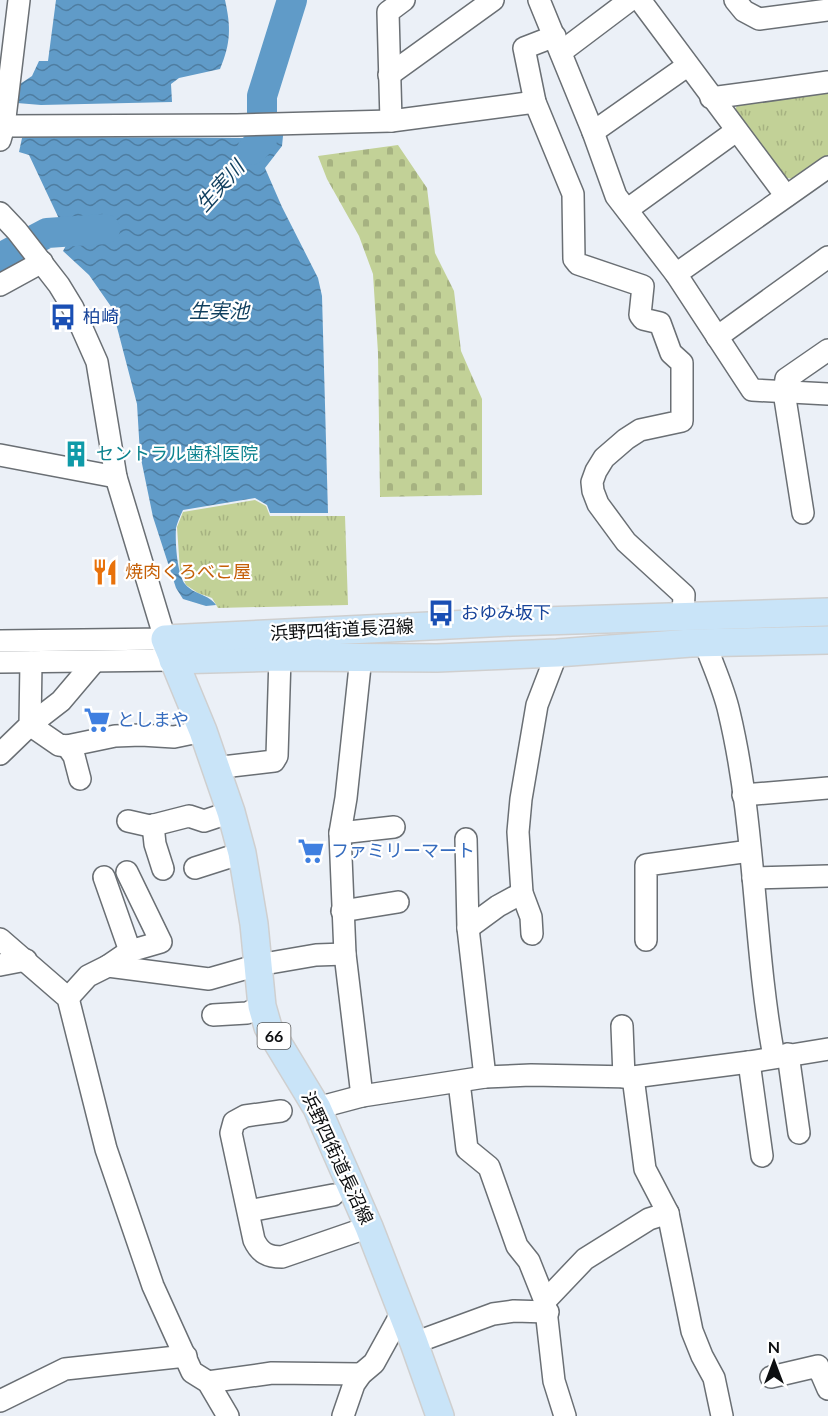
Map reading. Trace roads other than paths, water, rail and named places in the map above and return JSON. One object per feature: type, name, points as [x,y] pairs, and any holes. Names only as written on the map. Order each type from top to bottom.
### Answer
[{"type":"main road","name":"浜野四街道長沼線","points":[[169,649],[683,615],[828,612]]},
{"type":"main road","name":"浜野四街道長沼線","points":[[169,649],[280,657],[438,658],[705,643],[828,640]]},
{"type":"main road","name":"浜野四街道長沼線","points":[[169,649],[203,731],[231,812],[242,853],[254,924],[262,1006],[268,1027],[317,1108],[369,1227],[440,1416]]},
{"type":"street","points":[[20,0],[2,133],[286,122],[391,121],[536,102]]},
{"type":"street","points":[[391,121],[388,12],[404,0]]},
{"type":"street","points":[[389,75],[493,0]]},
{"type":"street","points":[[539,0],[593,132],[616,196],[672,269],[752,390],[828,394]]},
{"type":"street","points":[[630,0],[558,44],[524,48],[536,102],[573,194],[574,259],[578,264],[643,286],[828,167]]},
{"type":"street","points":[[640,0],[786,196]]},
{"type":"street","points":[[735,0],[744,11],[759,19],[828,10]]},
{"type":"street","points":[[593,132],[687,66]]},
{"type":"street","points":[[711,98],[828,82]]},
{"type":"street","points":[[628,209],[736,131]]},
{"type":"street","points":[[0,214],[59,285],[73,308],[97,362],[116,477],[169,649]]},
{"type":"street","points":[[717,336],[828,257]]},
{"type":"street","points":[[0,285],[42,262]]},
{"type":"street","points":[[643,286],[640,315],[643,319],[660,323],[671,353],[682,363],[682,421],[640,430],[615,447],[596,471],[592,482],[593,491],[598,504],[626,542],[648,565],[684,595],[683,615]]},
{"type":"street","points":[[803,513],[784,392],[786,379],[828,350]]},
{"type":"street","points":[[0,455],[116,477]]},
{"type":"street","points":[[0,641],[169,649]]},
{"type":"street","points":[[705,643],[729,711],[744,795],[766,1011],[781,1056],[799,1133]]},
{"type":"street","points":[[0,662],[94,662],[169,649]]},
{"type":"street","points":[[532,934],[531,917],[522,893],[518,832],[521,799],[537,705],[557,653]]},
{"type":"street","points":[[214,768],[273,761],[277,756],[280,657]]},
{"type":"street","points":[[361,657],[346,798],[339,833],[345,954],[362,1096]]},
{"type":"street","points":[[30,725],[32,662]]},
{"type":"street","points":[[0,754],[30,725],[61,701],[94,662]]},
{"type":"street","points":[[30,725],[59,745],[67,746],[115,736],[174,737],[203,731]]},
{"type":"street","points":[[67,746],[74,756],[80,779]]},
{"type":"street","points":[[744,795],[828,788]]},
{"type":"street","points":[[128,820],[150,826],[189,816],[204,821],[231,812]]},
{"type":"street","points":[[153,825],[154,843],[163,869]]},
{"type":"street","points":[[339,833],[394,827]]},
{"type":"street","points":[[466,839],[468,928],[485,1077]]},
{"type":"street","points":[[646,940],[646,865],[750,851]]},
{"type":"street","points":[[195,868],[242,853]]},
{"type":"street","points":[[68,998],[88,976],[130,951],[161,942],[127,872]]},
{"type":"street","points":[[753,878],[828,876]]},
{"type":"street","points":[[104,878],[130,951]]},
{"type":"street","points":[[468,928],[498,906],[522,893]]},
{"type":"street","points":[[342,911],[398,902]]},
{"type":"street","points":[[0,939],[68,998],[110,1160],[153,1286],[192,1372],[208,1382],[228,1416]]},
{"type":"street","points":[[108,966],[209,979],[258,965],[316,955],[345,954]]},
{"type":"street","points":[[0,965],[26,960]]},
{"type":"street","points":[[213,1016],[247,1013],[262,1006]]},
{"type":"street","points":[[622,1026],[628,1077],[645,1169],[668,1213],[692,1331],[714,1378],[722,1416]]},
{"type":"street","points":[[317,1108],[362,1096],[485,1077],[531,1075],[628,1077],[749,1062],[828,1049]]},
{"type":"street","points":[[749,1062],[762,1156]]},
{"type":"street","points":[[459,1082],[467,1149],[489,1167],[517,1246],[529,1261],[546,1306],[554,1381],[565,1416]]},
{"type":"street","points":[[281,1111],[245,1116],[234,1122],[231,1133],[254,1240],[258,1247],[269,1257],[282,1257],[369,1227]]},
{"type":"street","points":[[249,1211],[333,1195]]},
{"type":"street","points":[[414,1343],[493,1314],[546,1306],[585,1258],[649,1219],[668,1213]]},
{"type":"street","points":[[343,1416],[354,1384],[361,1374],[374,1363],[401,1314]]},
{"type":"street","points":[[0,1401],[65,1369],[186,1356]]},
{"type":"street","points":[[771,1377],[818,1366],[828,1389]]},
{"type":"street","points":[[208,1382],[272,1373],[361,1374]]},
{"type":"water","points":[[56,0],[225,0],[229,35],[224,60],[220,69],[179,78],[171,84],[172,102],[41,105],[17,103],[20,84],[32,76],[39,61],[48,61]]},
{"type":"water","name":"生実池","points":[[284,126],[282,146],[265,168],[318,278],[322,296],[328,513],[270,513],[267,505],[255,498],[183,510],[176,528],[178,565],[185,584],[216,605],[206,606],[183,599],[176,588],[153,517],[140,454],[137,404],[112,308],[89,275],[63,251],[69,240],[29,155],[19,152],[22,138],[39,133],[57,132],[61,137],[245,138],[249,127]]},
{"type":"waterway","name":"生実川","points":[[252,150],[262,140],[262,96],[292,0]]},
{"type":"waterway","name":"生実川","points":[[0,258],[47,233],[105,229]]},
{"type":"place","name":"柏崎","points":[[63,317]]},
{"type":"place","name":"セントラル歯科医院","points":[[76,454]]},
{"type":"place","name":"焼肉くろべこ屋","points":[[105,572]]},
{"type":"place","name":"おゆみ坂下","points":[[441,613]]},
{"type":"place","name":"としまや","points":[[97,720]]},
{"type":"place","name":"ファミリーマート","points":[[311,851]]}]
